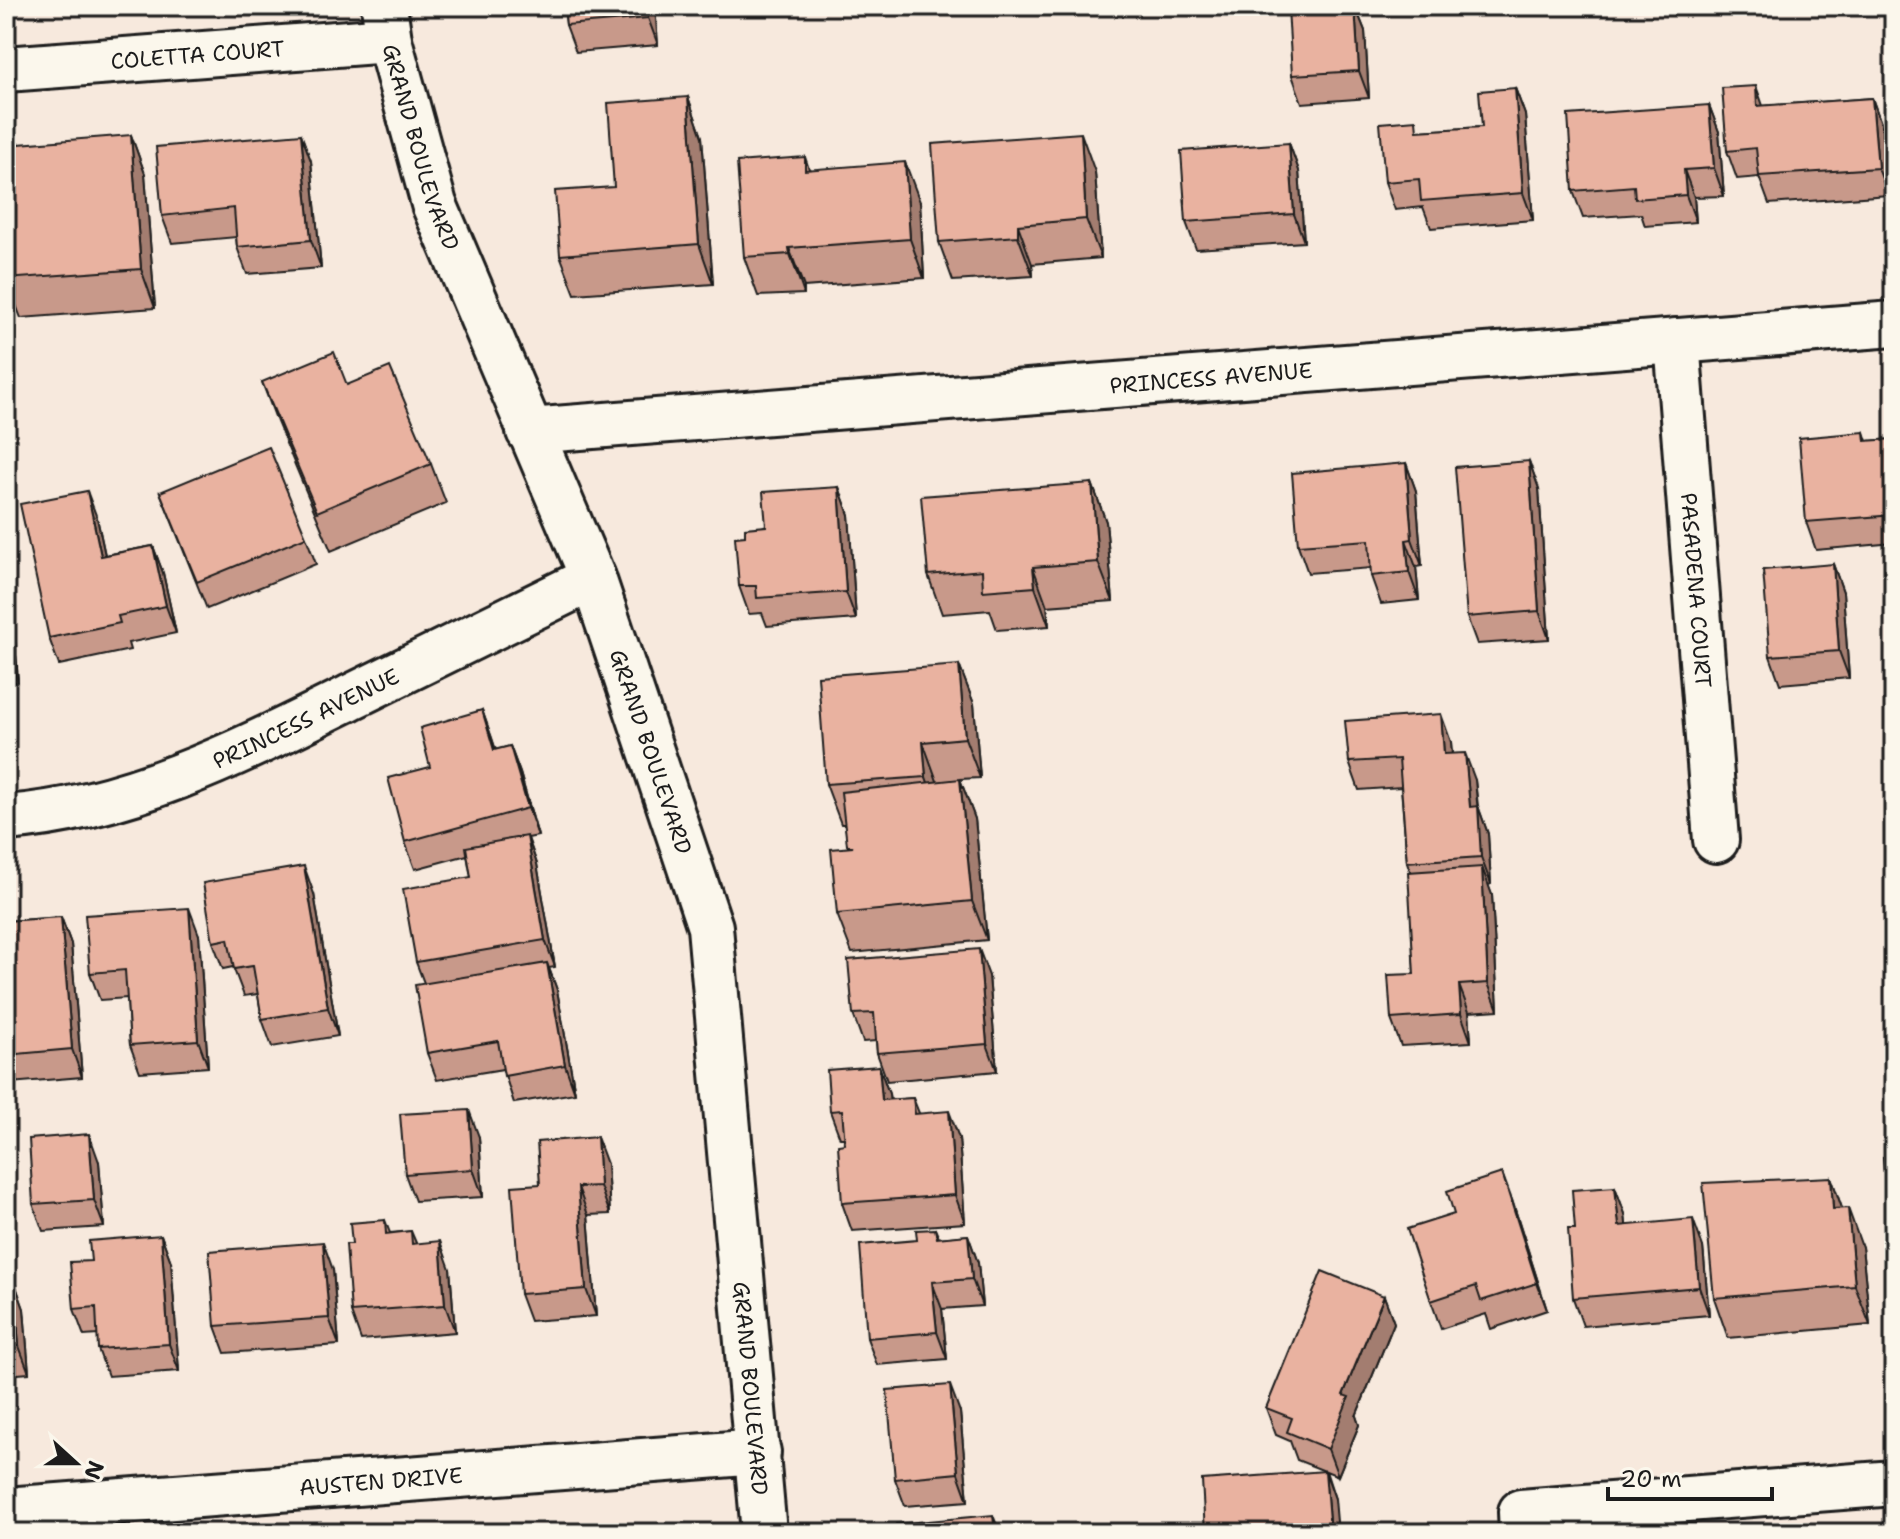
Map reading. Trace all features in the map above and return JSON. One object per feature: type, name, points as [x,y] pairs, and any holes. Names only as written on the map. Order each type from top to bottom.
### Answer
[{"type":"street","name":"COLETTA COURT","points":[[6,69],[386,23]]},
{"type":"street","name":"GRAND BOULEVARD","points":[[386,23],[434,204],[593,578],[710,927],[764,1533]]},
{"type":"street","name":"PRINCESS AVENUE","points":[[529,431],[1894,324]]},
{"type":"street","name":"PASADENA COURT","points":[[1677,341],[1716,840]]},
{"type":"street","name":"PRINCESS AVENUE","points":[[6,818],[31,816],[160,784],[265,739],[593,578]]},
{"type":"street","name":"AUSTEN DRIVE","points":[[6,1510],[758,1452]]},
{"type":"street","points":[[1521,1523],[1894,1483]]},
{"type":"building","points":[[564,6],[648,6],[648,18],[566,25]]},
{"type":"building","points":[[1355,6],[1359,71],[1292,75],[1288,8]]},
{"type":"building","points":[[1756,86],[1757,106],[1872,98],[1878,168],[1759,176],[1756,148],[1727,151],[1722,88]]},
{"type":"building","points":[[1515,88],[1523,193],[1421,201],[1419,179],[1385,182],[1380,123],[1416,120],[1417,131],[1482,127],[1479,91]]},
{"type":"building","points":[[688,97],[699,244],[560,255],[555,191],[614,187],[608,103]]},
{"type":"building","points":[[1709,105],[1714,168],[1684,170],[1686,195],[1635,199],[1634,186],[1573,191],[1568,115]]},
{"type":"building","points":[[1081,133],[1086,219],[1018,225],[1018,236],[939,242],[932,144]]},
{"type":"building","points":[[301,134],[311,240],[237,247],[234,208],[162,216],[156,147]]},
{"type":"building","points":[[131,135],[141,269],[6,279],[6,145]]},
{"type":"building","points":[[1289,143],[1294,214],[1186,222],[1181,151]]},
{"type":"building","points":[[805,157],[805,170],[905,162],[910,239],[789,248],[790,254],[744,257],[737,162]]},
{"type":"building","points":[[334,352],[347,385],[390,367],[431,464],[317,512],[262,382]]},
{"type":"building","points":[[1864,432],[1865,441],[1894,439],[1894,515],[1806,522],[1799,438]]},
{"type":"building","points":[[269,447],[306,537],[197,582],[160,492]]},
{"type":"building","points":[[1529,461],[1539,611],[1467,617],[1455,467]]},
{"type":"building","points":[[1406,463],[1412,539],[1406,540],[1409,572],[1371,576],[1369,540],[1298,545],[1292,473]]},
{"type":"building","points":[[1092,483],[1098,562],[1033,567],[1035,587],[983,591],[982,570],[928,575],[921,496]]},
{"type":"building","points":[[839,487],[846,592],[757,598],[756,586],[739,586],[735,537],[745,536],[745,528],[766,526],[763,492]]},
{"type":"building","points":[[87,491],[101,556],[153,546],[166,606],[118,616],[120,623],[49,638],[20,504]]},
{"type":"building","points":[[1833,564],[1839,651],[1770,656],[1763,570]]},
{"type":"building","points":[[959,665],[965,738],[923,742],[926,777],[826,784],[818,676]]},
{"type":"building","points":[[482,710],[494,750],[510,746],[528,808],[405,842],[388,778],[430,767],[420,728]]},
{"type":"building","points":[[1441,714],[1444,754],[1465,753],[1470,807],[1478,806],[1481,857],[1407,862],[1399,759],[1349,762],[1345,721]]},
{"type":"building","points":[[960,779],[972,901],[837,914],[831,849],[853,847],[847,845],[841,792]]},
{"type":"building","points":[[527,836],[545,940],[416,962],[403,889],[471,877],[466,847]]},
{"type":"building","points":[[304,866],[328,1008],[262,1019],[253,966],[234,969],[228,939],[213,942],[203,883]]},
{"type":"building","points":[[1482,867],[1488,983],[1459,985],[1461,1014],[1391,1019],[1388,975],[1414,974],[1408,872]]},
{"type":"building","points":[[189,908],[198,1040],[130,1045],[125,970],[90,973],[85,915]]},
{"type":"building","points":[[61,917],[72,1049],[6,1055],[6,921]]},
{"type":"building","points":[[979,949],[987,1044],[877,1053],[874,1013],[853,1014],[848,960]]},
{"type":"building","points":[[547,963],[565,1065],[504,1076],[498,1041],[427,1053],[415,985]]},
{"type":"building","points":[[879,1066],[882,1100],[913,1098],[915,1114],[949,1111],[955,1195],[842,1203],[838,1145],[845,1144],[842,1110],[830,1111],[827,1070]]},
{"type":"building","points":[[469,1110],[473,1169],[405,1174],[400,1114]]},
{"type":"building","points":[[89,1134],[94,1200],[33,1204],[29,1139]]},
{"type":"building","points":[[597,1137],[600,1186],[578,1187],[586,1289],[520,1294],[512,1186],[540,1184],[537,1142]]},
{"type":"building","points":[[1894,1156],[1894,1260],[1890,1260],[1883,1157]]},
{"type":"building","points":[[1502,1173],[1537,1283],[1481,1301],[1476,1286],[1431,1301],[1407,1229],[1454,1214],[1447,1191]]},
{"type":"building","points":[[1831,1177],[1833,1209],[1848,1208],[1855,1286],[1714,1298],[1703,1183]]},
{"type":"building","points":[[1615,1187],[1619,1226],[1693,1219],[1699,1287],[1573,1298],[1568,1229],[1575,1229],[1572,1190]]},
{"type":"building","points":[[385,1220],[386,1234],[411,1231],[412,1244],[440,1241],[445,1305],[351,1312],[346,1244],[352,1244],[350,1223]]},
{"type":"building","points":[[935,1229],[937,1238],[968,1235],[972,1279],[932,1282],[937,1332],[867,1338],[860,1245],[917,1240],[916,1230]]},
{"type":"building","points":[[161,1235],[169,1344],[98,1349],[96,1307],[74,1309],[70,1262],[91,1261],[89,1241]]},
{"type":"building","points":[[323,1242],[329,1318],[215,1326],[209,1251]]},
{"type":"building","points":[[1322,1271],[1384,1296],[1343,1395],[1349,1397],[1328,1449],[1287,1432],[1292,1418],[1266,1408]]},
{"type":"building","points":[[14,1281],[19,1346],[6,1346],[6,1282]]},
{"type":"building","points":[[950,1385],[958,1473],[895,1479],[887,1390]]},
{"type":"building","points":[[1325,1471],[1330,1533],[1205,1533],[1202,1480]]},
{"type":"building","points":[[993,1515],[995,1533],[897,1533],[896,1524]]}]
